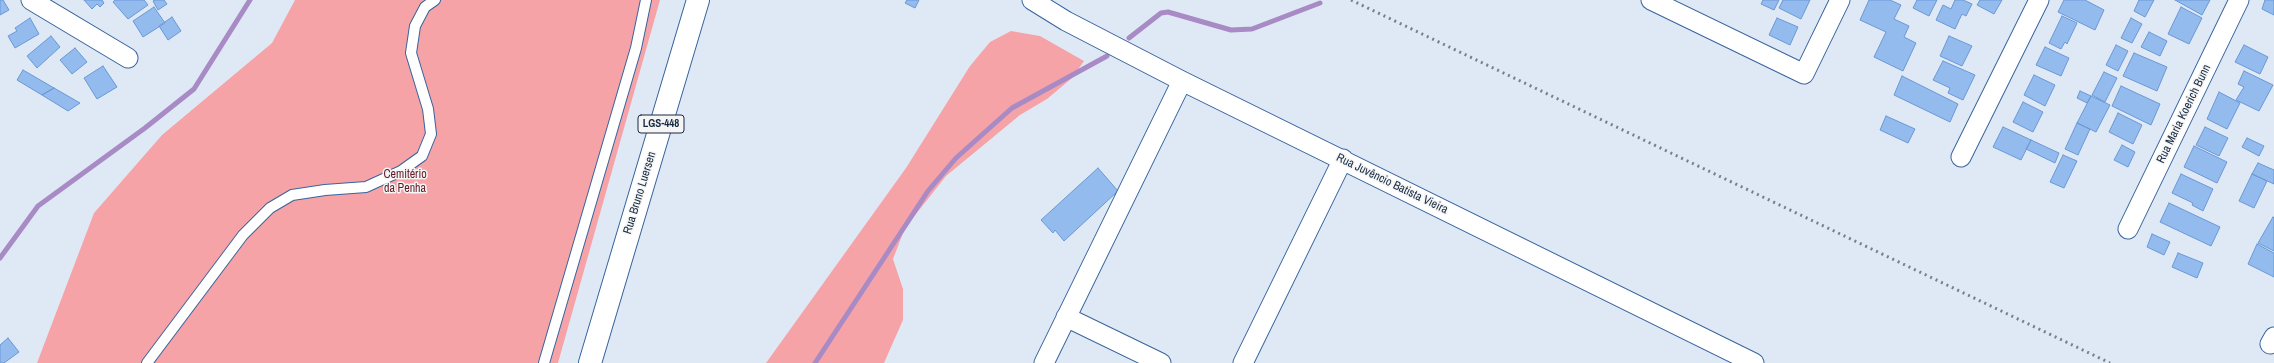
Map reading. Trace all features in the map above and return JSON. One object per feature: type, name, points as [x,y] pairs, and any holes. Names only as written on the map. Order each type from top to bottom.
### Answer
[{"type":"main road","name":"Rua Bruno Luersen","points":[[590,363],[698,0]]},
{"type":"street","points":[[31,0],[128,58]]},
{"type":"street","name":"Rua Juvêncio Batista Vieira","points":[[1032,0],[1066,21],[1182,80],[1754,363]]},
{"type":"street","points":[[1651,0],[1804,74],[1840,0]]},
{"type":"street","points":[[1962,157],[2039,0]]},
{"type":"street","name":"Rua Maria Koerich Bunn","points":[[2128,229],[2239,0]]},
{"type":"street","points":[[1044,363],[1182,80]]},
{"type":"street","points":[[1243,363],[1343,159]]},
{"type":"street","points":[[1066,317],[1161,363]]},
{"type":"lane","points":[[146,363],[243,235],[270,208],[292,195],[325,190],[366,187],[401,172],[422,156],[432,134],[428,109],[411,53],[415,26],[425,7],[435,0]]},
{"type":"lane","points":[[544,363],[636,48],[646,0]]},
{"type":"green space","name":"Cemitério da Penha","points":[[295,0],[660,0],[558,363],[37,363],[94,213],[162,135],[272,43]]},
{"type":"green space","points":[[1011,31],[1040,36],[1084,61],[1072,78],[1047,99],[1020,115],[946,176],[905,228],[893,259],[903,289],[903,320],[884,363],[766,363],[906,168],[970,66],[990,42]]},
{"type":"building","points":[[0,0],[3,0],[9,10],[0,15]]},
{"type":"building","points":[[84,0],[102,0],[104,3],[100,7],[97,4],[92,9]]},
{"type":"building","points":[[115,0],[144,0],[148,5],[128,19],[113,2]]},
{"type":"building","points":[[164,0],[167,4],[158,10],[153,1]]},
{"type":"building","points":[[907,0],[919,0],[915,8],[905,3]]},
{"type":"building","points":[[1763,0],[1779,0],[1774,10],[1761,4]]},
{"type":"building","points":[[1783,0],[1810,0],[1801,19],[1779,8]]},
{"type":"building","points":[[1869,0],[1890,0],[1901,5],[1894,19],[1909,26],[1904,37],[1916,43],[1903,71],[1874,57],[1886,32],[1860,20]]},
{"type":"building","points":[[1917,0],[1937,0],[1929,16],[1913,8]]},
{"type":"building","points":[[1955,0],[1963,0],[1972,4],[1966,16],[1962,14],[1955,29],[1936,20],[1943,5],[1951,9]]},
{"type":"building","points":[[1980,0],[2002,0],[1994,14],[1977,5]]},
{"type":"building","points":[[2064,0],[2085,0],[2104,10],[2095,30],[2058,12]]},
{"type":"building","points":[[2139,0],[2154,0],[2145,17],[2134,11]]},
{"type":"building","points":[[2175,0],[2210,0],[2202,15]]},
{"type":"building","points":[[2265,0],[2274,0],[2274,15],[2262,9]]},
{"type":"building","points":[[154,7],[165,23],[143,37],[133,21]]},
{"type":"building","points":[[2181,7],[2202,18],[2189,44],[2168,34]]},
{"type":"building","points":[[2062,16],[2077,23],[2067,44],[2065,42],[2061,49],[2049,43]]},
{"type":"building","points":[[172,17],[181,31],[168,40],[159,26]]},
{"type":"building","points":[[30,18],[39,34],[15,48],[8,36],[17,31],[15,28]]},
{"type":"building","points":[[1777,18],[1798,27],[1790,45],[1769,35]]},
{"type":"building","points":[[2131,18],[2142,24],[2132,43],[2121,38]]},
{"type":"building","points":[[2149,32],[2167,41],[2160,56],[2141,47]]},
{"type":"building","points":[[51,36],[60,47],[37,68],[27,56]]},
{"type":"building","points":[[1949,36],[1972,46],[1962,66],[1940,56]]},
{"type":"building","points":[[2116,45],[2128,51],[2118,71],[2106,65]]},
{"type":"building","points":[[2244,45],[2268,57],[2260,74],[2235,62]]},
{"type":"building","points":[[2045,47],[2069,58],[2061,76],[2036,65]]},
{"type":"building","points":[[75,48],[87,62],[72,74],[60,60]]},
{"type":"building","points":[[2134,53],[2167,67],[2157,91],[2123,76]]},
{"type":"building","points":[[1943,61],[1975,75],[1963,100],[1948,93],[1950,88],[1933,80]]},
{"type":"building","points":[[103,66],[117,87],[97,99],[84,78]]},
{"type":"building","points":[[23,70],[54,88],[42,95],[17,80]]},
{"type":"building","points":[[2244,71],[2273,85],[2259,111],[2236,100],[2244,87],[2238,84]]},
{"type":"building","points":[[2104,72],[2117,78],[2105,102],[2092,95]]},
{"type":"building","points":[[2034,75],[2055,85],[2045,106],[2024,95]]},
{"type":"building","points":[[1902,76],[1958,104],[1950,122],[1894,95]]},
{"type":"building","points":[[2121,86],[2160,104],[2151,125],[2112,106]]},
{"type":"building","points":[[54,88],[80,103],[68,111],[42,95]]},
{"type":"building","points":[[2080,91],[2091,96],[2087,103],[2077,98]]},
{"type":"building","points":[[2219,92],[2240,103],[2227,129],[2207,119]]},
{"type":"building","points":[[2091,96],[2110,105],[2096,132],[2077,123]]},
{"type":"building","points":[[2023,102],[2043,112],[2033,132],[2013,122]]},
{"type":"building","points":[[2118,113],[2142,125],[2133,144],[2109,132]]},
{"type":"building","points":[[1886,116],[1915,129],[1908,143],[1880,130]]},
{"type":"building","points":[[2077,123],[2090,129],[2078,155],[2065,149]]},
{"type":"building","points":[[2003,127],[2031,140],[2021,160],[1993,147]]},
{"type":"building","points":[[2205,127],[2228,138],[2219,156],[2196,145]]},
{"type":"building","points":[[2247,138],[2264,146],[2259,156],[2242,147]]},
{"type":"building","points":[[2031,140],[2059,153],[2055,163],[2026,149]]},
{"type":"building","points":[[2122,145],[2135,152],[2128,167],[2114,160]]},
{"type":"building","points":[[2194,146],[2227,162],[2217,183],[2184,167]]},
{"type":"building","points":[[2063,155],[2077,161],[2064,188],[2050,182]]},
{"type":"building","points":[[2258,163],[2274,170],[2274,184],[2252,174]]},
{"type":"building","points":[[1098,168],[1118,191],[1064,241],[1055,230],[1053,233],[1041,220]]},
{"type":"building","points":[[2181,174],[2213,189],[2203,211],[2192,205],[2193,203],[2172,193]]},
{"type":"building","points":[[2252,174],[2267,181],[2254,208],[2239,201]]},
{"type":"building","points":[[2169,203],[2220,227],[2211,246],[2160,222]]},
{"type":"building","points":[[2273,217],[2274,218],[2274,251],[2258,243]]},
{"type":"building","points":[[2152,234],[2170,242],[2164,255],[2147,247]]},
{"type":"building","points":[[2257,244],[2274,253],[2274,277],[2248,264]]},
{"type":"building","points":[[2178,253],[2203,263],[2197,278],[2172,267]]},
{"type":"building","points":[[8,338],[19,352],[4,363],[0,363],[0,345]]},
{"type":"waterway","points":[[0,258],[38,206],[145,128],[194,89],[250,0]]},
{"type":"waterway","points":[[1129,38],[1161,13],[1168,12],[1231,30],[1252,29],[1320,3]]},
{"type":"waterway","points":[[815,363],[928,191],[956,158],[1012,108],[1107,56]]},
{"type":"railway","points":[[1351,0],[2110,363]]}]
